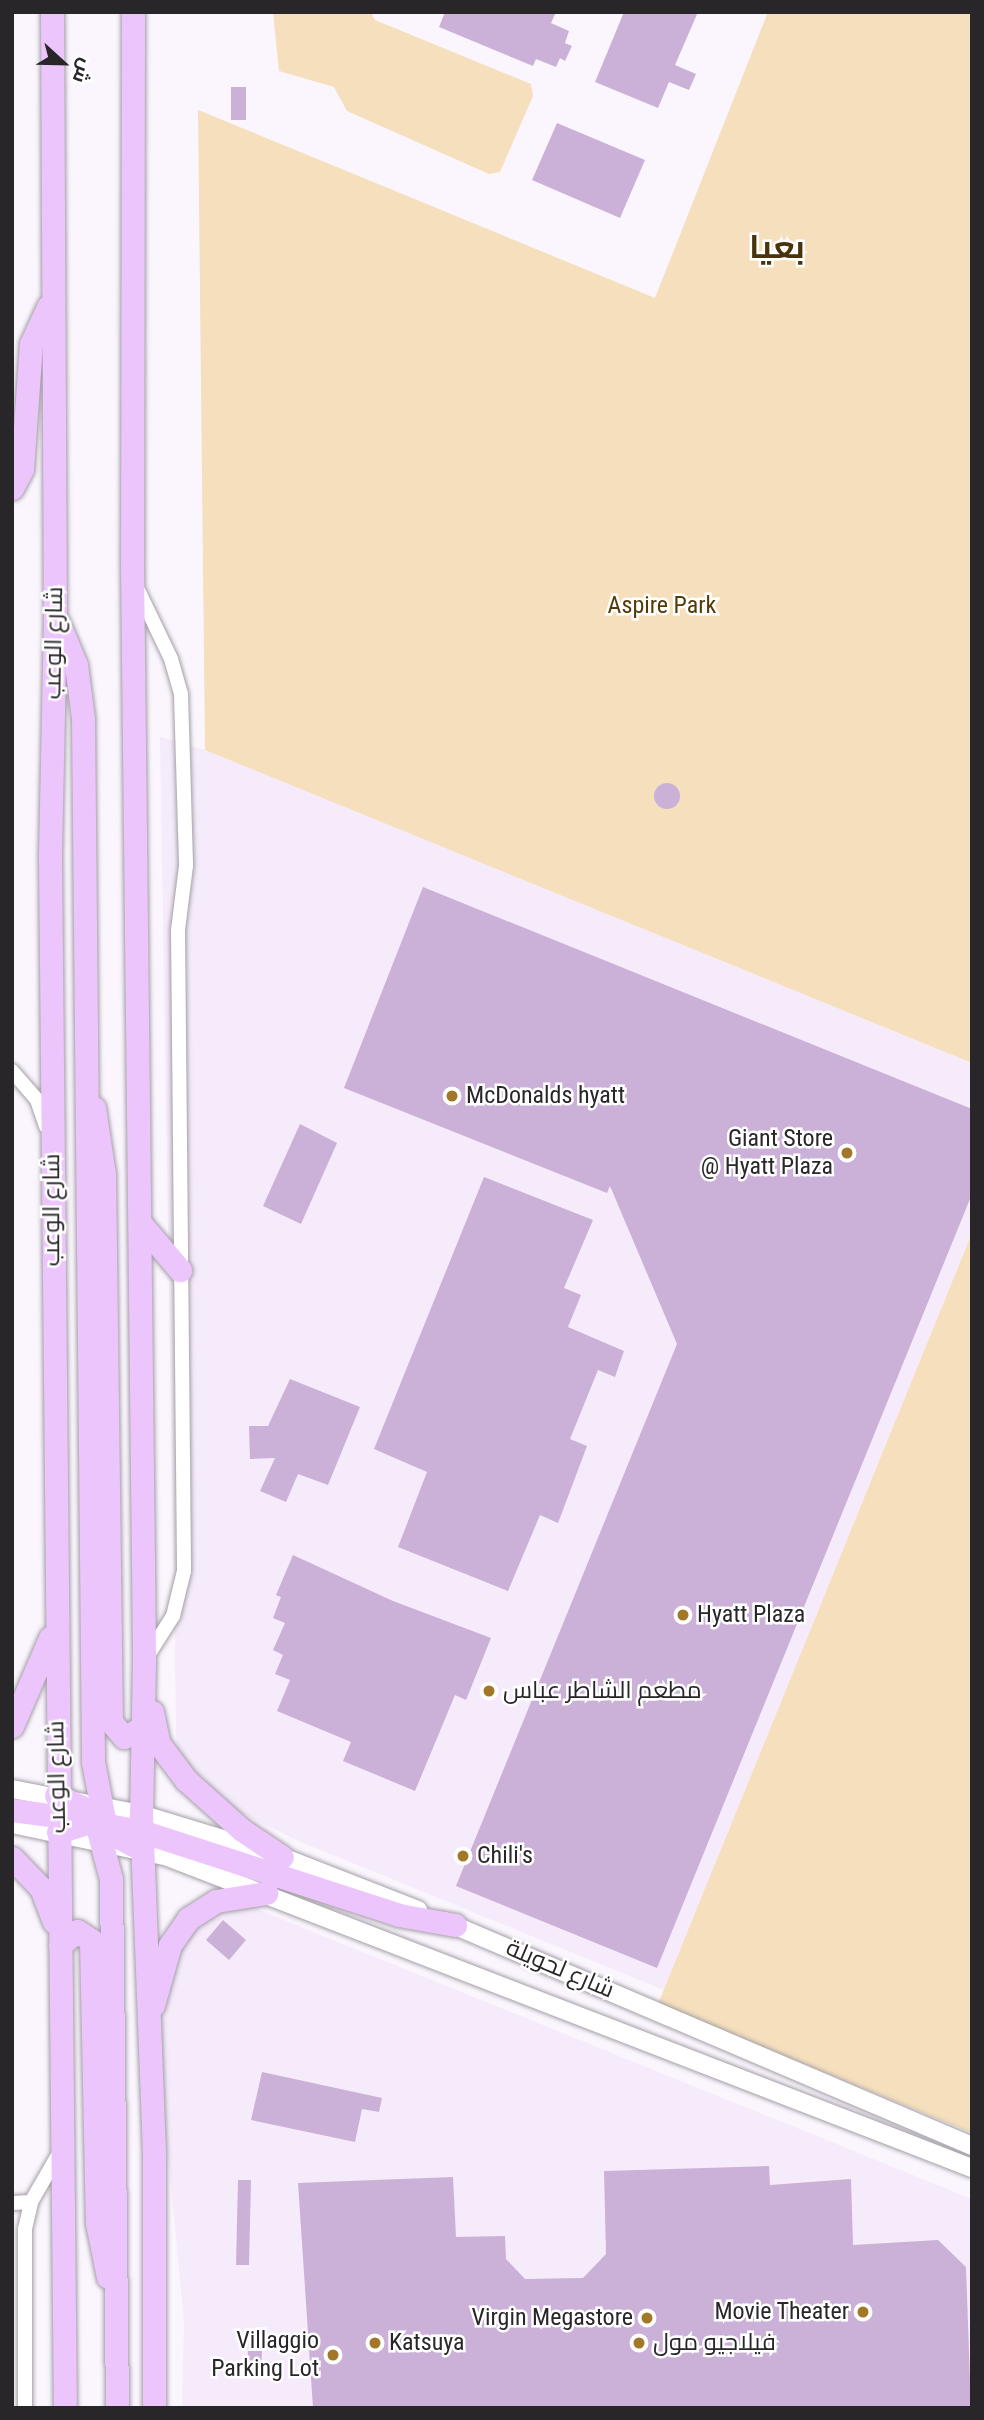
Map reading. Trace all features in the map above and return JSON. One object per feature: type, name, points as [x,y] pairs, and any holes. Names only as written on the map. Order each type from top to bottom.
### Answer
[{"type":"main road","name":"شارع الوعب","points":[[52,12],[51,301],[55,616],[50,857],[54,1629],[65,2408]]},
{"type":"main road","points":[[133,12],[132,564],[144,1661],[141,1832],[146,2028],[154,2157],[154,2408]]},
{"type":"main road","points":[[12,488],[22,469],[31,344],[51,301]]},
{"type":"main road","points":[[55,616],[76,665],[82,692],[83,1084],[91,1349],[92,1744],[111,1879],[117,2408]]},
{"type":"main road","points":[[83,1084],[103,1151],[111,1721],[124,1737],[142,1728]]},
{"type":"main road","points":[[140,1223],[180,1270]]},
{"type":"main road","points":[[12,1726],[54,1629]]},
{"type":"main road","points":[[144,1661],[155,1732],[167,1757],[224,1814],[282,1857]]},
{"type":"main road","points":[[12,1810],[101,1822],[141,1832],[399,1915],[455,1925]]},
{"type":"main road","points":[[101,1822],[121,1839],[141,1832]]},
{"type":"main road","points":[[12,1858],[41,1888],[60,1945],[77,1931],[91,1940],[97,2223],[102,2261],[116,2295]]},
{"type":"main road","points":[[146,2028],[166,1955],[188,1919],[216,1901],[266,1892]]},
{"type":"street","points":[[132,564],[140,598],[177,674],[184,716],[186,866],[178,930],[184,1571],[173,1616],[144,1661]]},
{"type":"street","points":[[13,1074],[37,1100],[52,1147]]},
{"type":"street","points":[[12,1788],[58,1815]]},
{"type":"street","points":[[12,1824],[58,1815]]},
{"type":"street","name":"شارع لحويلة","points":[[141,1832],[282,1857],[455,1925],[972,2146]]},
{"type":"street","name":"شارع لحويلة","points":[[141,1832],[266,1892],[753,2085],[972,2168]]},
{"type":"street","points":[[753,2085],[765,2056]]},
{"type":"street","points":[[24,2408],[24,2270],[31,2202],[61,2149]]},
{"type":"street","points":[[12,2203],[31,2202]]},
{"type":"street","points":[[12,2251],[24,2270]]},
{"type":"shaded area","points":[[160,737],[205,750],[972,1063],[972,1233],[664,1990],[301,1842],[177,1782]]},
{"type":"shaded area","name":"فيلاجيو مول","points":[[242,1903],[972,2199],[972,2408],[182,2408],[184,2323],[153,1994],[183,1919]]},
{"type":"green space","points":[[273,12],[371,12],[375,20],[531,84],[533,96],[500,172],[489,174],[347,111],[334,87],[279,71]]},
{"type":"green space","name":"Aspire Park","points":[[768,12],[972,12],[972,1063],[205,750],[198,110],[655,298]]},
{"type":"green space","points":[[972,1233],[972,2133],[658,2004]]},
{"type":"building","points":[[445,12],[556,12],[551,23],[569,31],[565,43],[572,46],[565,61],[560,58],[556,67],[536,59],[533,66],[439,27]]},
{"type":"building","points":[[624,12],[698,12],[675,65],[696,74],[689,90],[669,82],[658,108],[595,82]]},
{"type":"building","points":[[231,87],[246,87],[246,120],[231,120]]},
{"type":"building","points":[[557,123],[645,160],[620,218],[532,180]]},
{"type":"building","points":[[667,783],[676,787],[680,796],[676,805],[667,809],[658,805],[654,796],[658,787]]},
{"type":"building","name":"Hyatt Plaza","points":[[423,887],[972,1109],[972,1194],[657,1968],[456,1886],[677,1344],[610,1186],[607,1193],[344,1088]]},
{"type":"building","points":[[300,1124],[337,1143],[301,1224],[263,1206]]},
{"type":"building","points":[[484,1177],[593,1220],[564,1288],[581,1295],[568,1327],[624,1351],[615,1377],[598,1370],[570,1439],[587,1446],[558,1523],[540,1515],[508,1591],[398,1547],[427,1472],[374,1449]]},
{"type":"building","points":[[290,1379],[360,1407],[328,1485],[298,1474],[286,1502],[260,1491],[275,1458],[250,1459],[249,1426],[268,1426]]},
{"type":"building","points":[[293,1555],[393,1601],[491,1638],[466,1700],[455,1695],[415,1791],[343,1761],[351,1742],[277,1711],[290,1680],[275,1674],[283,1655],[273,1650],[285,1623],[273,1618],[281,1597],[276,1595]]},
{"type":"building","points":[[223,1920],[246,1940],[229,1960],[206,1940]]},
{"type":"building","points":[[262,2072],[382,2098],[379,2112],[362,2109],[355,2142],[251,2120]]},
{"type":"building","name":"فيلاجيو مول","points":[[769,2166],[770,2185],[851,2179],[853,2245],[938,2240],[966,2267],[971,2408],[313,2408],[298,2183],[453,2177],[456,2237],[505,2236],[506,2259],[525,2279],[583,2278],[606,2254],[604,2171]]},
{"type":"building","points":[[238,2180],[251,2180],[249,2265],[236,2265]]},
{"type":"building","points":[[248,2351],[262,2351],[261,2370],[247,2370]]},
{"type":"place","name":"McDonalds hyatt","points":[[452,1096]]},
{"type":"place","name":"Giant Store @ Hyatt Plaza","points":[[847,1153]]},
{"type":"place","name":"Hyatt Plaza","points":[[683,1615]]},
{"type":"place","name":"مطعم الشاطر عباس","points":[[489,1691]]},
{"type":"place","name":"Chili's","points":[[463,1856]]},
{"type":"place","name":"Movie Theater","points":[[863,2312]]},
{"type":"place","name":"Virgin Megastore","points":[[647,2318]]},
{"type":"place","name":"Katsuya","points":[[375,2343]]},
{"type":"place","name":"فيلاجيو مول","points":[[639,2343]]},
{"type":"place","name":"Villaggio Parking Lot","points":[[333,2355]]},
{"type":"district","name":"بعيا","points":[[777,247]]}]
